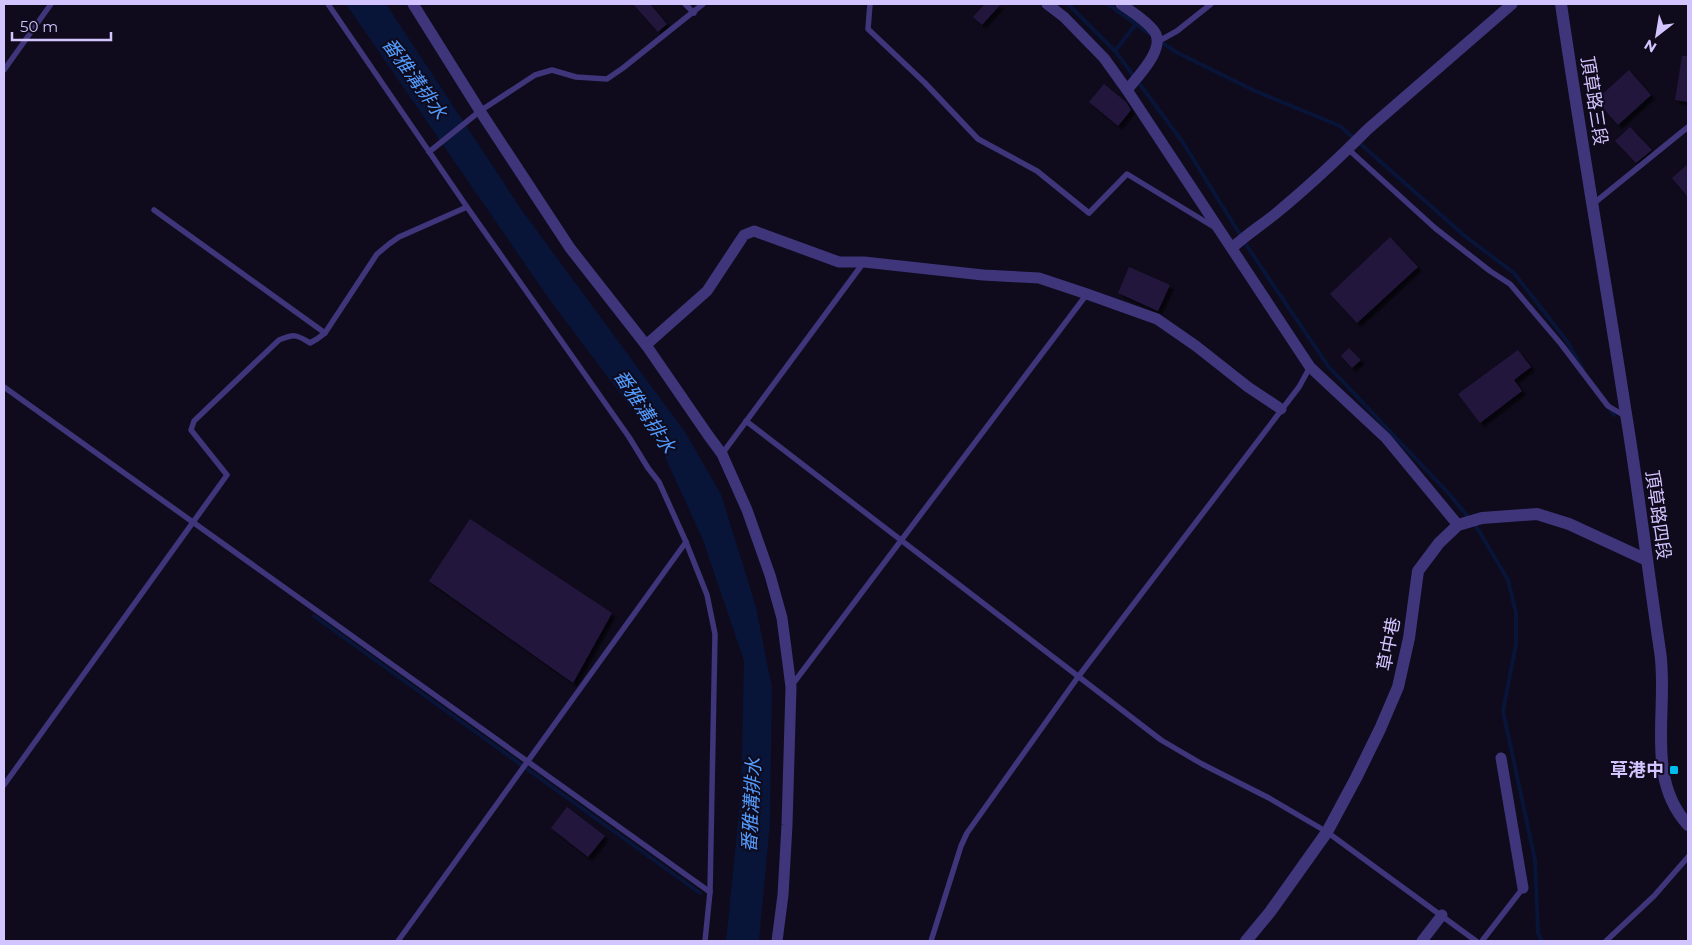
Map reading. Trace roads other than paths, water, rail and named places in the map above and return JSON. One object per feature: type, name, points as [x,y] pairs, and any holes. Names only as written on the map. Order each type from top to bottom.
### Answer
[{"type":"street","points":[[413,4],[480,111],[570,248],[646,345],[722,454],[747,510],[782,618],[791,687],[786,843],[778,941]]},
{"type":"street","points":[[1046,4],[1064,17],[1104,58],[1220,231],[1239,242],[1310,367],[1386,438],[1461,524],[1482,518],[1537,514],[1569,524],[1646,560]]},
{"type":"street","points":[[1121,4],[1148,24],[1156,32],[1159,41],[1154,55],[1127,90]]},
{"type":"street","points":[[1239,242],[1273,216],[1368,129],[1512,4]]},
{"type":"street","name":"頂草路三段","points":[[1561,4],[1592,205]]},
{"type":"street","name":"頂草路四段","points":[[1592,205],[1627,417],[1646,560],[1663,666],[1660,755],[1669,794],[1674,806],[1688,824]]},
{"type":"street","points":[[646,345],[707,291],[744,235],[754,231],[840,262],[864,262],[983,275],[1039,278],[1087,294],[1157,319],[1196,346],[1248,387],[1281,409]]},
{"type":"street","name":"草中巷","points":[[1246,941],[1270,912],[1327,832],[1376,737],[1398,687],[1409,638],[1418,571],[1439,543],[1461,524]]},
{"type":"street","points":[[1501,758],[1524,888]]},
{"type":"street","points":[[1422,941],[1442,915]]},
{"type":"lane","points":[[4,70],[51,4]]},
{"type":"lane","points":[[328,4],[467,207],[630,437],[648,468],[659,482],[686,542],[707,595],[715,634],[710,892],[705,941]]},
{"type":"lane","points":[[685,4],[694,12]]},
{"type":"lane","points":[[429,152],[480,111],[535,75],[552,70],[576,77],[607,78],[623,68],[668,30],[703,4]]},
{"type":"lane","points":[[870,4],[868,28],[926,83],[978,139],[1038,171],[1089,213],[1127,174],[1220,231]]},
{"type":"lane","points":[[1159,41],[1211,4]]},
{"type":"lane","points":[[1592,205],[1688,127]]},
{"type":"lane","points":[[1348,149],[1435,228],[1490,271],[1510,284],[1561,344],[1608,406],[1627,417]]},
{"type":"lane","points":[[4,785],[226,474],[191,430],[194,421],[279,340],[292,335],[300,336],[310,343],[325,333],[377,254],[389,244],[399,237],[467,207]]},
{"type":"lane","points":[[154,210],[325,333]]},
{"type":"lane","points":[[722,454],[864,262]]},
{"type":"lane","points":[[791,687],[1087,294]]},
{"type":"lane","points":[[931,941],[961,846],[967,833],[1078,677],[1281,409],[1310,367]]},
{"type":"lane","points":[[4,387],[710,892]]},
{"type":"lane","points":[[746,421],[1161,740],[1202,764],[1269,798],[1327,832],[1476,941]]},
{"type":"lane","points":[[398,941],[686,542]]},
{"type":"lane","points":[[1606,941],[1654,896],[1688,857]]},
{"type":"lane","points":[[1482,941],[1524,888]]},
{"type":"water","name":"番雅溝排水","points":[[346,4],[386,4],[521,209],[685,432],[721,494],[756,607],[772,688],[770,823],[759,941],[726,941],[741,794],[744,661],[703,540],[661,448],[549,299]]},
{"type":"waterway","points":[[1068,4],[1115,51],[1182,141],[1249,249],[1328,366],[1451,496],[1469,518]]},
{"type":"waterway","points":[[1108,4],[1136,24],[1115,51]]},
{"type":"waterway","points":[[1136,24],[1150,34]]},
{"type":"waterway","points":[[1160,41],[1176,52],[1255,91],[1340,126],[1466,237],[1514,273],[1566,340],[1583,369]]},
{"type":"waterway","points":[[1609,408],[1614,415]]},
{"type":"waterway","points":[[1474,524],[1508,580],[1516,613],[1516,644],[1503,711],[1535,860],[1538,933],[1542,941]]},
{"type":"waterway","points":[[314,616],[700,893]]},
{"type":"place","name":"草港中","points":[[1674,770]]}]
